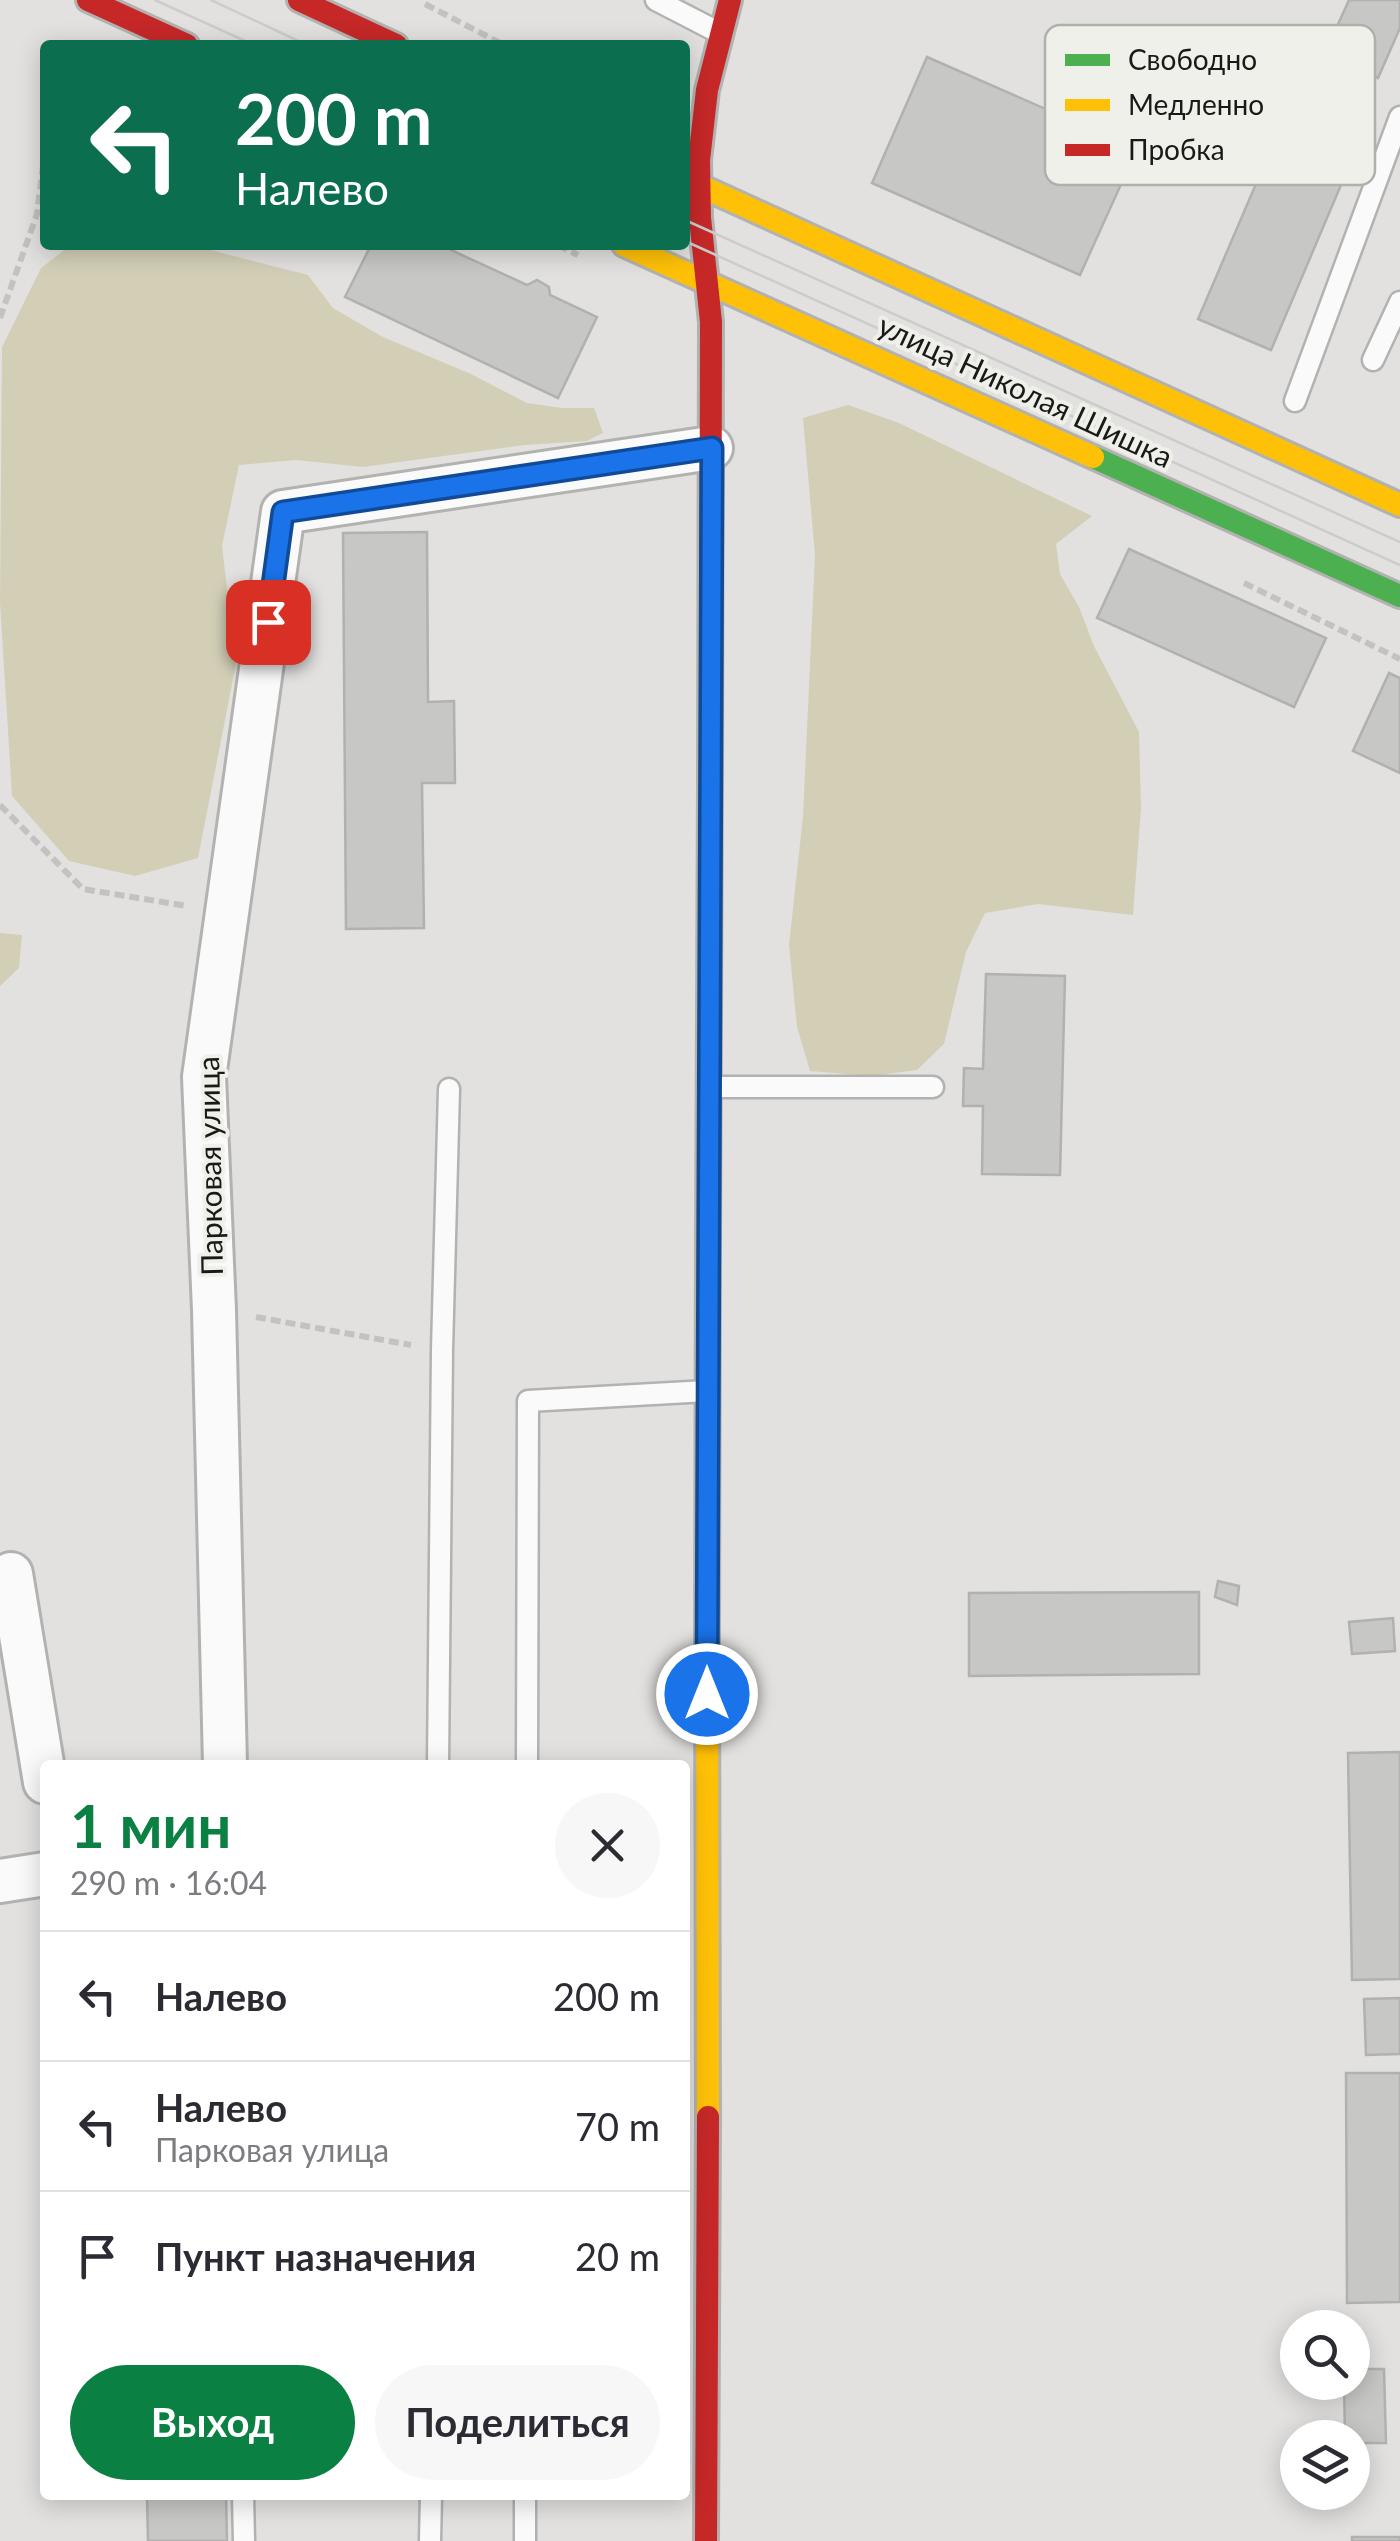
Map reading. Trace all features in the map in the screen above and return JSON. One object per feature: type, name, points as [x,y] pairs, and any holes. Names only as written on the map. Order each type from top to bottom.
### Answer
[{"type":"street","points":[[88,0],[176,40]]},
{"type":"street","points":[[299,0],[385,40]]},
{"type":"street","points":[[706,2541],[712,448],[708,280],[691,182],[719,33],[730,0]]},
{"type":"street","name":"улица Николая Шишка","points":[[691,182],[1400,505]]},
{"type":"street","name":"улица Николая Шишка","points":[[636,250],[1400,596]]},
{"type":"street","name":"Парковая улица","points":[[226,1760],[204,1077],[283,512],[712,448]]},
{"type":"street","points":[[11,1574],[41,1760]]},
{"type":"street","points":[[0,1880],[40,1875]]},
{"type":"lane","points":[[656,0],[719,33]]},
{"type":"lane","points":[[1375,182],[1399,115]]},
{"type":"lane","points":[[1296,401],[1374,185]]},
{"type":"lane","points":[[1373,360],[1400,302]]},
{"type":"lane","points":[[708,1087],[933,1086]]},
{"type":"lane","points":[[438,1760],[449,1089]]},
{"type":"lane","points":[[527,1760],[528,1400],[708,1391]]},
{"type":"lane","points":[[243,2500],[244,2541]]},
{"type":"lane","points":[[430,2541],[431,2500]]},
{"type":"lane","points":[[524,2541],[525,2500]]},
{"type":"path","points":[[417,0],[494,40]]},
{"type":"path","points":[[0,318],[37,214],[40,190]]},
{"type":"path","points":[[0,805],[83,889],[227,913]]},
{"type":"path","points":[[214,1310],[442,1350]]},
{"type":"shaded area","points":[[64,250],[210,250],[308,275],[333,308],[383,337],[471,374],[527,403],[594,408],[603,433],[587,441],[525,445],[363,467],[296,460],[239,465],[222,546],[236,664],[198,858],[135,876],[69,861],[12,796],[0,602],[2,347],[41,268]]},
{"type":"shaded area","points":[[848,405],[899,423],[1092,516],[1056,544],[1060,574],[1139,732],[1141,808],[1133,915],[1038,904],[985,913],[966,952],[944,1044],[917,1070],[871,1076],[810,1071],[797,1027],[789,945],[803,816],[815,555],[803,418]]},
{"type":"shaded area","points":[[0,933],[22,935],[19,968],[0,986]]},
{"type":"building","points":[[1349,0],[1400,0],[1400,28],[1378,78],[1375,25],[1338,25]]},
{"type":"building","points":[[927,57],[1045,109],[1045,185],[1121,185],[1080,275],[872,183]]},
{"type":"building","points":[[1256,185],[1341,185],[1271,350],[1198,319]]},
{"type":"building","points":[[368,250],[451,250],[527,285],[537,280],[549,287],[550,295],[597,317],[558,398],[345,297]]},
{"type":"building","points":[[427,532],[428,702],[454,701],[455,783],[422,783],[424,928],[346,929],[343,533]]},
{"type":"building","points":[[1129,549],[1326,638],[1294,707],[1097,618]]},
{"type":"building","points":[[1389,673],[1400,678],[1400,773],[1353,751]]},
{"type":"building","points":[[986,974],[1065,976],[1060,1175],[982,1174],[983,1106],[963,1106],[964,1068],[983,1069]]},
{"type":"building","points":[[1218,1581],[1239,1586],[1237,1605],[1215,1597]]},
{"type":"building","points":[[1199,1592],[1199,1674],[969,1676],[969,1593]]},
{"type":"building","points":[[1393,1618],[1395,1651],[1352,1654],[1349,1622]]},
{"type":"building","points":[[1400,1752],[1400,1979],[1352,1980],[1348,1753]]},
{"type":"building","points":[[1400,1998],[1400,2054],[1366,2055],[1364,1999]]},
{"type":"building","points":[[1346,2073],[1400,2073],[1400,2302],[1347,2303]]},
{"type":"building","points":[[1370,2369],[1384,2369],[1386,2443],[1370,2443],[1370,2420],[1345,2420],[1344,2400],[1370,2400]]},
{"type":"building","points":[[147,2500],[226,2500],[227,2541],[148,2541]]},
{"type":"building","points":[[1352,2537],[1400,2537],[1400,2541],[1352,2541]]},
{"type":"tram line","points":[[155,0],[243,40]]},
{"type":"tram line","points":[[211,0],[296,40]]},
{"type":"tram line","points":[[690,222],[1400,542]]},
{"type":"tram line","points":[[690,243],[1400,565]]},
{"type":"traffic: fast","points":[[1093,457],[1400,596]]},
{"type":"traffic: fast","points":[[707,1646],[708,1243]]},
{"type":"traffic: slow","points":[[690,181],[1400,505]]},
{"type":"traffic: slow","points":[[635,250],[1093,457]]},
{"type":"traffic: slow","points":[[708,1243],[710,782]]},
{"type":"traffic: slow","points":[[707,1646],[708,2117]]},
{"type":"traffic: jam","points":[[88,0],[176,40]]},
{"type":"traffic: jam","points":[[299,0],[385,40]]},
{"type":"traffic: jam","points":[[710,782],[711,322],[700,218],[699,160],[707,90],[730,0]]},
{"type":"traffic: jam","points":[[706,2541],[708,2117]]},
{"type":"route","points":[[268,622],[283,512],[712,448],[707,1694]]}]
